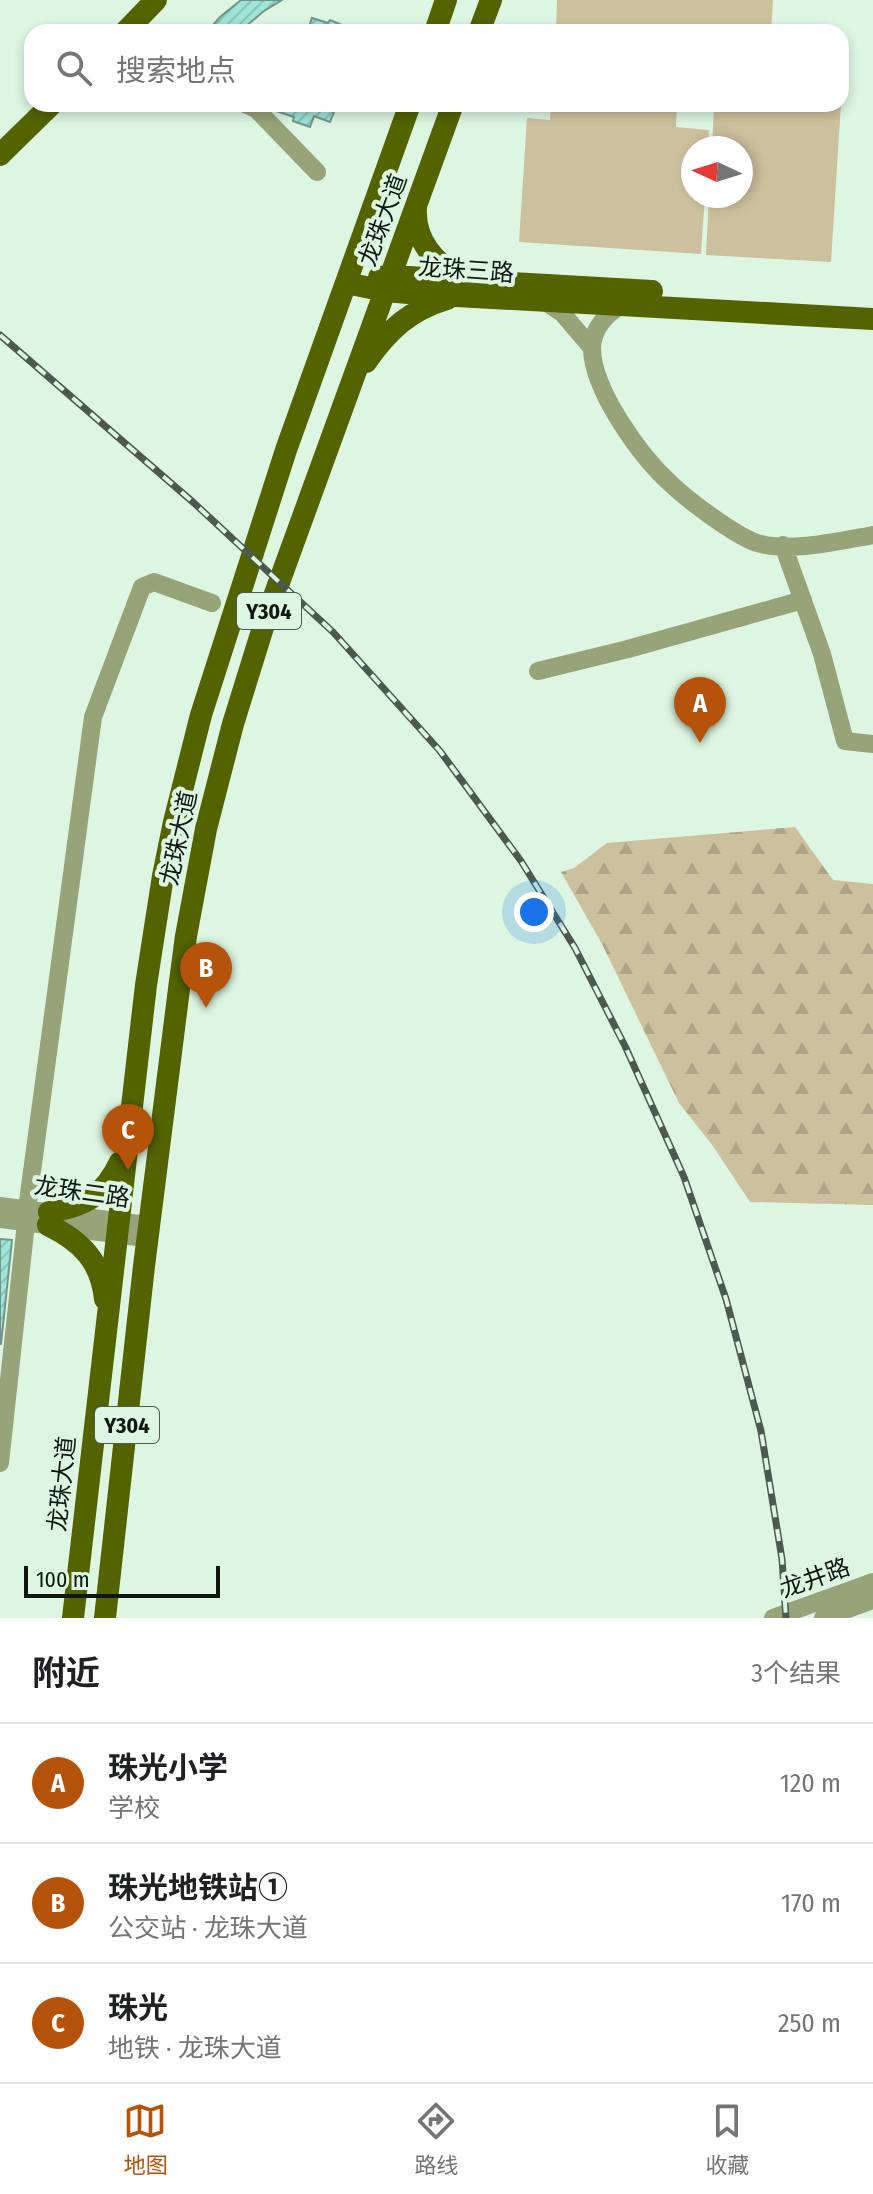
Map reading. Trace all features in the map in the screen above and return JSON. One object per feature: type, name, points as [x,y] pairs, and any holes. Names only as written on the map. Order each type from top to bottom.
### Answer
[{"type":"main road","points":[[133,24],[156,0]]},
{"type":"main road","points":[[438,24],[446,0]]},
{"type":"main road","points":[[482,24],[491,0]]},
{"type":"main road","points":[[0,155],[44,112]]},
{"type":"main road","name":"龙珠大道","points":[[73,1618],[154,930],[174,822],[217,662],[281,465],[407,112]]},
{"type":"main road","name":"龙珠大道","points":[[105,1618],[148,1232],[186,936],[215,790],[248,673],[450,112]]},
{"type":"main road","points":[[416,205],[419,231],[431,254],[474,289]]},
{"type":"main road","name":"龙珠三路","points":[[346,283],[873,305]]},
{"type":"main road","points":[[352,383],[373,353],[404,320],[422,308],[474,289]]},
{"type":"main road","name":"龙珠三路","points":[[474,289],[544,301],[873,319]]},
{"type":"main road","points":[[38,1217],[90,1200],[106,1186],[127,1146]]},
{"type":"main road","points":[[38,1217],[84,1249],[96,1267],[104,1290],[108,1317]]},
{"type":"street","points":[[259,112],[317,172]]},
{"type":"street","points":[[544,301],[562,313],[592,348]]},
{"type":"street","points":[[622,305],[605,317],[595,336],[592,348],[598,377],[624,429],[670,484],[726,527],[758,543],[807,546],[873,535]]},
{"type":"street","points":[[783,545],[822,654],[845,741],[873,744]]},
{"type":"street","points":[[0,1463],[38,1217],[93,717],[142,587],[154,582],[212,603]]},
{"type":"street","points":[[538,671],[803,600]]},
{"type":"street","name":"龙珠二路","points":[[0,1206],[38,1217],[118,1228],[139,1224],[148,1232]]},
{"type":"street","name":"龙珠二路","points":[[0,1219],[38,1217]]},
{"type":"street","name":"龙井路","points":[[773,1618],[873,1582]]},
{"type":"street","name":"龙井路","points":[[823,1618],[873,1600]]},
{"type":"green space","points":[[557,0],[773,0],[772,24],[556,24]]},
{"type":"green space","points":[[550,112],[677,112],[676,127],[709,130],[709,136],[681,136],[681,208],[704,208],[701,254],[519,242],[527,118],[550,120]]},
{"type":"green space","points":[[714,112],[840,112],[831,262],[706,255],[708,208],[753,208],[753,136],[713,136]]},
{"type":"green space","points":[[795,827],[833,880],[873,884],[873,1205],[750,1202],[713,1146],[679,1103],[602,944],[561,872],[574,868],[607,843]]},
{"type":"building","points":[[241,0],[282,0],[249,24],[214,24]]},
{"type":"building","points":[[312,18],[340,24],[310,24]]},
{"type":"building","points":[[279,112],[334,112],[330,122],[314,116],[310,127],[293,121],[294,117]]},
{"type":"building","points":[[0,1239],[12,1240],[1,1344],[0,1344]]},
{"type":"railway","points":[[0,335],[194,503],[333,632],[440,751],[521,861],[575,948],[625,1046],[684,1177],[726,1299],[761,1431],[782,1559],[786,1618]]},
{"type":"place","name":"珠光小学","points":[[700,743]]},
{"type":"place","name":"珠光地铁站①","points":[[206,1008]]},
{"type":"place","name":"珠光","points":[[128,1170]]}]
